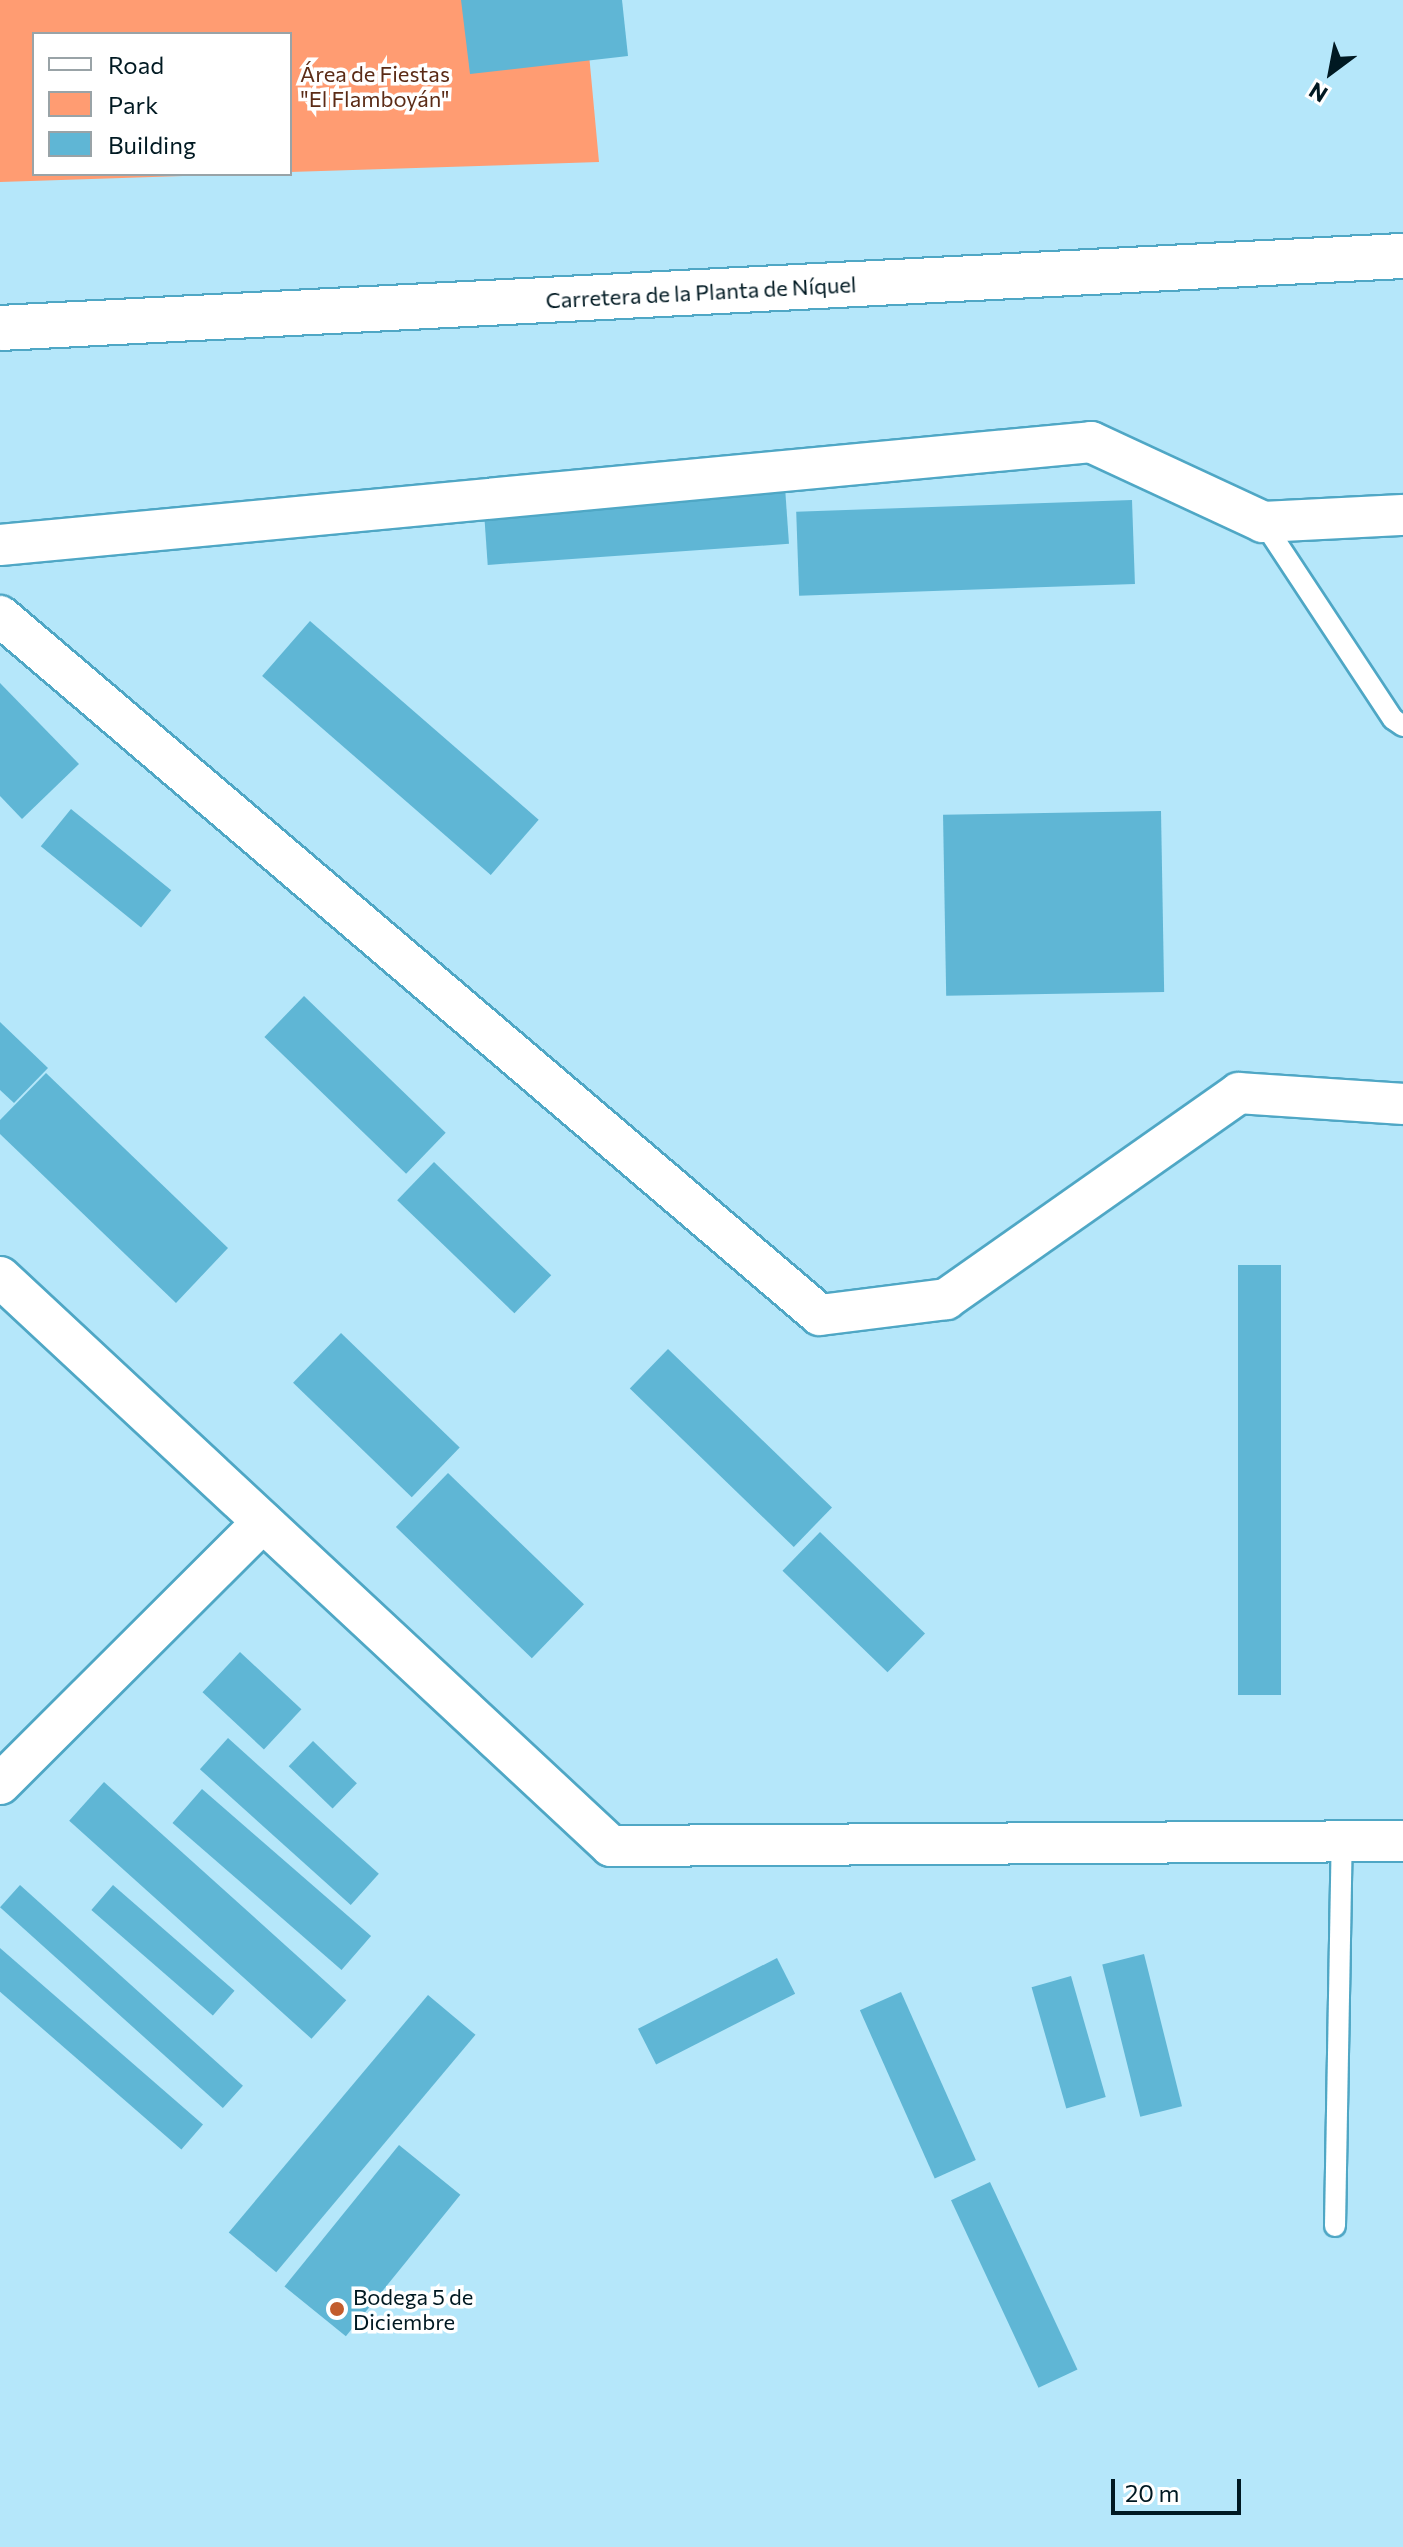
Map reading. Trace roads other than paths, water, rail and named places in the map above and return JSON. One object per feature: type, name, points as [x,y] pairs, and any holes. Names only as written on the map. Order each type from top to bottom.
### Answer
[{"type":"street","name":"Carretera de la Planta de Níquel","points":[[0,328],[1403,256]]},
{"type":"street","points":[[0,545],[1091,442],[1263,522],[1403,515]]},
{"type":"street","points":[[0,616],[820,1315],[946,1299],[1239,1093],[1403,1104]]},
{"type":"street","points":[[0,1277],[611,1846],[1403,1841]]},
{"type":"street","points":[[0,1784],[263,1522]]},
{"type":"lane","points":[[1263,522],[1393,719],[1403,726]]},
{"type":"lane","points":[[1335,2226],[1342,1841]]},
{"type":"place","name":"Bodega 5 de Diciembre","points":[[337,2309]]},
{"type":"park label","name":"Área de Fiestas \"El Flamboyán\"","points":[[375,86]]}]
